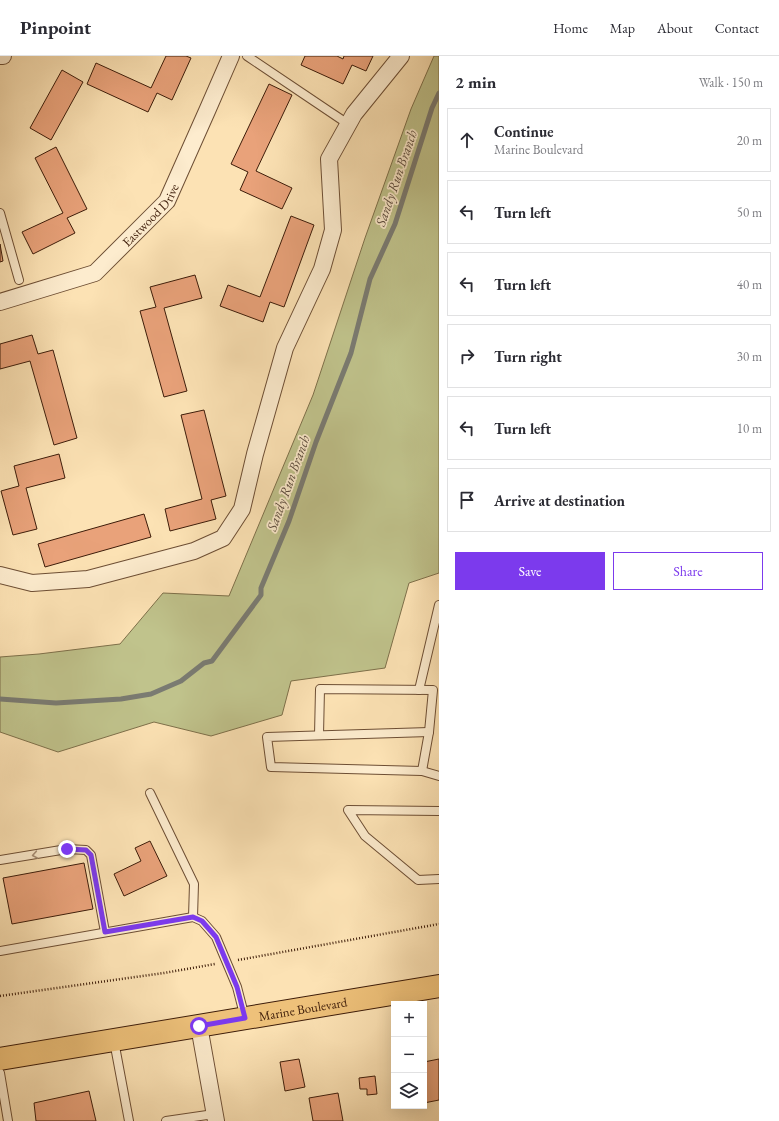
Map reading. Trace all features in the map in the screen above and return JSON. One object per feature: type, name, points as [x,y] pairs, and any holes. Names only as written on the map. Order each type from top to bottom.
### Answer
[{"type":"main road","name":"Marine Boulevard","points":[[0,1059],[439,986]]},
{"type":"street","points":[[0,575],[32,583],[88,579],[194,551],[223,538],[242,509],[255,454],[285,348],[322,269],[332,230],[329,159],[354,114],[401,56]]},
{"type":"street","name":"Eastwood Drive","points":[[0,302],[95,273],[167,202],[228,57]]},
{"type":"street","points":[[199,1026],[215,1117]]},
{"type":"lane","points":[[247,56],[348,124]]},
{"type":"lane","points":[[0,213],[19,280]]},
{"type":"lane","points":[[419,690],[439,605]]},
{"type":"lane","points":[[320,735],[320,689],[433,690],[429,732],[422,771]]},
{"type":"lane","points":[[429,732],[267,737],[270,767],[422,771],[439,776]]},
{"type":"lane","points":[[150,793],[194,884],[193,917]]},
{"type":"lane","points":[[439,811],[348,810],[365,836],[418,880],[439,879]]},
{"type":"lane","points":[[0,860],[67,849],[86,850],[91,855],[105,932]]},
{"type":"lane","points":[[0,949],[193,917],[202,921],[216,937],[237,987],[245,1018]]},
{"type":"lane","points":[[113,1040],[129,1121]]},
{"type":"lane","points":[[0,1073],[8,1121]]},
{"type":"lane","points":[[166,1121],[215,1117]]},
{"type":"green space","points":[[434,56],[439,56],[439,573],[409,583],[385,668],[291,681],[282,715],[211,736],[154,722],[58,752],[0,732],[0,657],[39,654],[120,644],[163,593],[229,596],[313,395],[365,238],[411,109]]},
{"type":"building","points":[[166,56],[186,56],[191,58],[172,100],[157,93],[148,112],[87,84],[96,63],[151,88]]},
{"type":"building","points":[[305,56],[337,56],[343,59],[344,56],[373,56],[366,71],[352,65],[343,84],[301,65]]},
{"type":"building","points":[[62,70],[83,82],[51,140],[30,128]]},
{"type":"building","points":[[269,84],[292,95],[256,171],[292,188],[282,209],[240,190],[248,172],[231,164]]},
{"type":"building","points":[[56,147],[87,209],[67,218],[75,233],[33,254],[22,232],[63,213],[35,158]]},
{"type":"building","points":[[291,216],[314,225],[284,307],[270,302],[263,322],[220,306],[228,285],[260,297]]},
{"type":"building","points":[[0,244],[3,261],[0,262]]},
{"type":"building","points":[[195,275],[202,298],[164,308],[187,391],[164,397],[140,311],[156,307],[150,287]]},
{"type":"building","points":[[32,335],[38,354],[53,350],[77,438],[54,445],[30,361],[0,369],[0,344]]},
{"type":"building","points":[[204,410],[226,496],[211,500],[216,519],[170,531],[165,509],[202,499],[181,415]]},
{"type":"building","points":[[59,454],[65,478],[26,488],[37,529],[13,535],[1,491],[19,486],[14,466]]},
{"type":"building","points":[[144,514],[151,537],[45,567],[38,544]]},
{"type":"building","points":[[150,841],[167,876],[124,896],[114,874],[141,861],[135,848]]},
{"type":"building","points":[[84,863],[93,909],[12,924],[3,878]]},
{"type":"building","points":[[299,1059],[305,1087],[285,1091],[280,1062]]},
{"type":"building","points":[[439,1059],[439,1100],[427,1102],[427,1073],[427,1061]]},
{"type":"building","points":[[375,1076],[377,1094],[367,1095],[367,1089],[360,1089],[359,1078]]},
{"type":"building","points":[[89,1091],[96,1121],[36,1121],[34,1103]]},
{"type":"building","points":[[338,1093],[343,1121],[313,1121],[309,1098]]},
{"type":"waterway","name":"Sandy Run Branch","points":[[0,699],[56,703],[121,699],[151,694],[181,681],[204,663],[212,661],[261,595],[261,588],[289,521],[316,442],[351,353],[370,279],[395,224],[432,108],[439,93]]},
{"type":"route","points":[[67,849],[86,850],[91,855],[105,932],[193,917],[202,921],[216,937],[237,987],[245,1018],[199,1026]]}]
